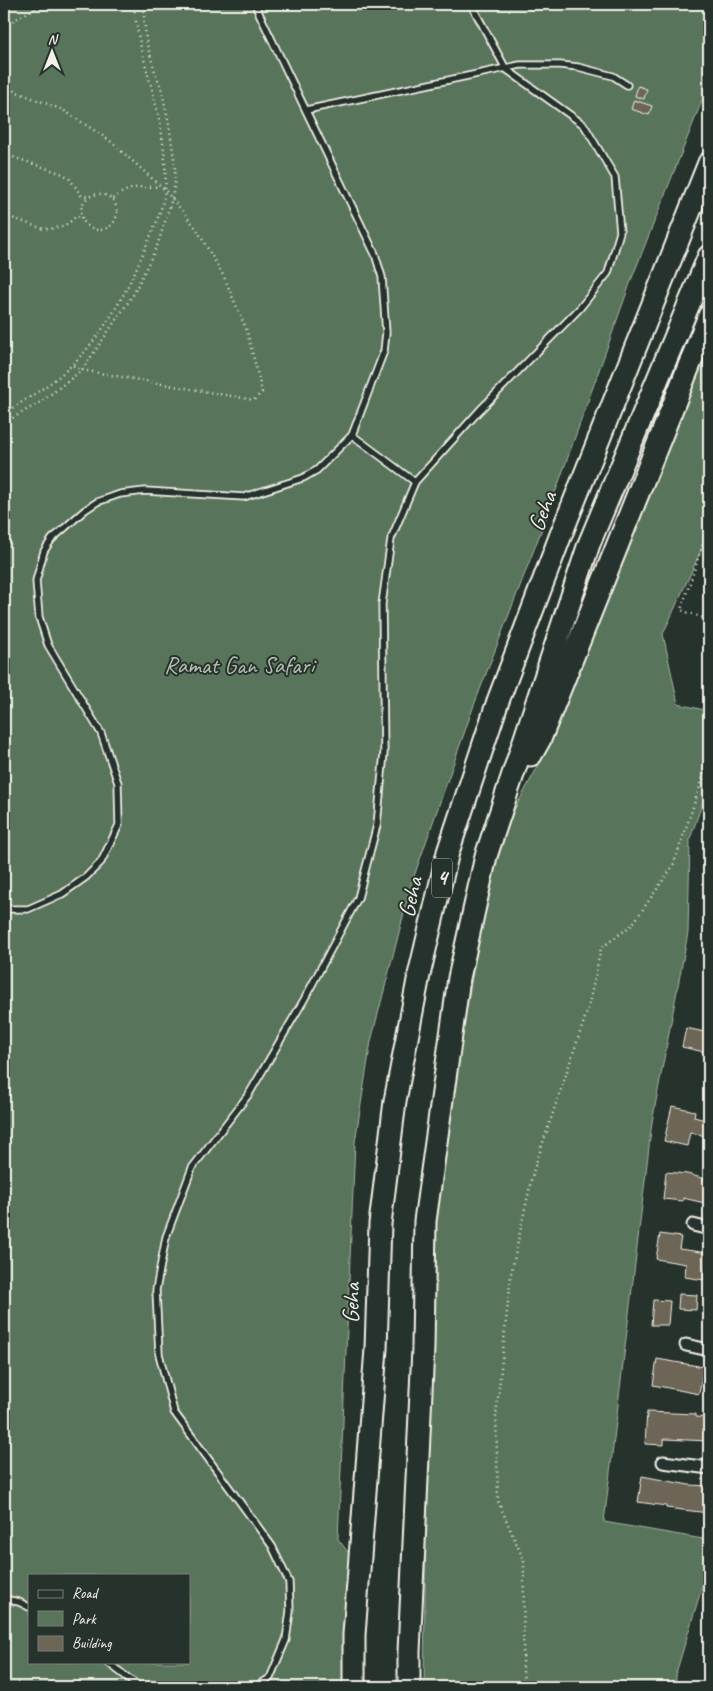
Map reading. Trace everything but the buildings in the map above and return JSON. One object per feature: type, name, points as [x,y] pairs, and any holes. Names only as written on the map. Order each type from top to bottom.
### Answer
[{"type":"highway","name":"Geha","points":[[352,1687],[354,1635],[376,1349],[380,1224],[396,1100],[419,975],[448,852],[498,701],[560,537],[709,163]]},
{"type":"highway","name":"4","points":[[409,1687],[409,1642],[423,1348],[425,1221],[460,978],[486,856],[589,544],[709,256]]},
{"type":"highway","points":[[502,806],[540,739],[709,316]]},
{"type":"street","points":[[693,1225],[709,1229]]},
{"type":"street","points":[[686,1345],[709,1350]]},
{"type":"street","points":[[663,1462],[709,1468]]},
{"type":"lane","points":[[4,909],[28,909],[62,894],[86,877],[101,862],[119,825],[118,783],[101,733],[48,645],[39,617],[36,581],[44,551],[52,539],[97,502],[120,494],[145,492],[244,497],[303,478],[317,470],[352,435],[384,351],[386,333],[382,277],[375,254],[256,4]]},
{"type":"lane","points":[[255,1687],[270,1678],[286,1640],[290,1611],[289,1582],[272,1546],[174,1412],[159,1354],[156,1290],[166,1236],[192,1168],[249,1094],[300,1006],[358,898],[377,825],[384,753],[382,604],[391,539],[415,482],[479,411],[580,308],[608,273],[620,232],[615,177],[584,125],[506,68],[471,4]]},
{"type":"lane","points":[[306,110],[520,64],[560,64],[613,76],[627,85]]},
{"type":"lane","points":[[352,435],[415,482]]},
{"type":"lane","points":[[4,1599],[19,1602],[28,1606]]},
{"type":"lane","points":[[110,1664],[140,1687]]},
{"type":"path","points":[[4,14],[5,4]]},
{"type":"path","points":[[4,26],[42,4]]},
{"type":"path","points":[[4,413],[43,388],[72,365],[104,328],[134,274],[153,231],[165,190],[161,129],[140,44],[134,4]]},
{"type":"path","points":[[4,423],[42,401],[82,370],[133,295],[156,246],[172,198],[175,182],[175,165],[169,124],[161,87],[146,41],[143,4]]},
{"type":"path","points":[[4,87],[63,110],[102,135],[172,198],[196,228],[224,277],[247,331],[262,392],[254,400],[82,370],[72,365]]},
{"type":"path","points":[[4,154],[63,174],[70,178],[81,195],[89,197],[100,194],[112,199],[117,207],[118,214],[116,220],[107,229],[94,230],[89,227],[82,217],[82,206],[89,197]]},
{"type":"path","points":[[112,199],[117,194],[133,188],[161,187]]},
{"type":"path","points":[[4,215],[43,229],[56,229],[76,216],[82,217]]},
{"type":"path","points":[[709,526],[680,610],[709,620]]},
{"type":"path","points":[[525,1687],[523,1674],[524,1561],[498,1501],[496,1416],[512,1274],[533,1172],[588,1009],[601,948],[632,925],[673,866],[709,760]]},
{"type":"green space","name":"Ramat Gan Safari","points":[[4,4],[709,4],[709,83],[632,278],[545,521],[474,705],[412,882],[371,1041],[355,1142],[338,1539],[351,1556],[344,1687],[4,1687]]},
{"type":"green space","points":[[709,345],[709,533],[663,634],[678,704],[709,711],[709,784],[690,839],[688,933],[652,1122],[604,1522],[709,1540],[709,1564],[676,1673],[676,1687],[424,1687],[427,1397],[435,1195],[489,878],[513,812],[550,744]]}]
